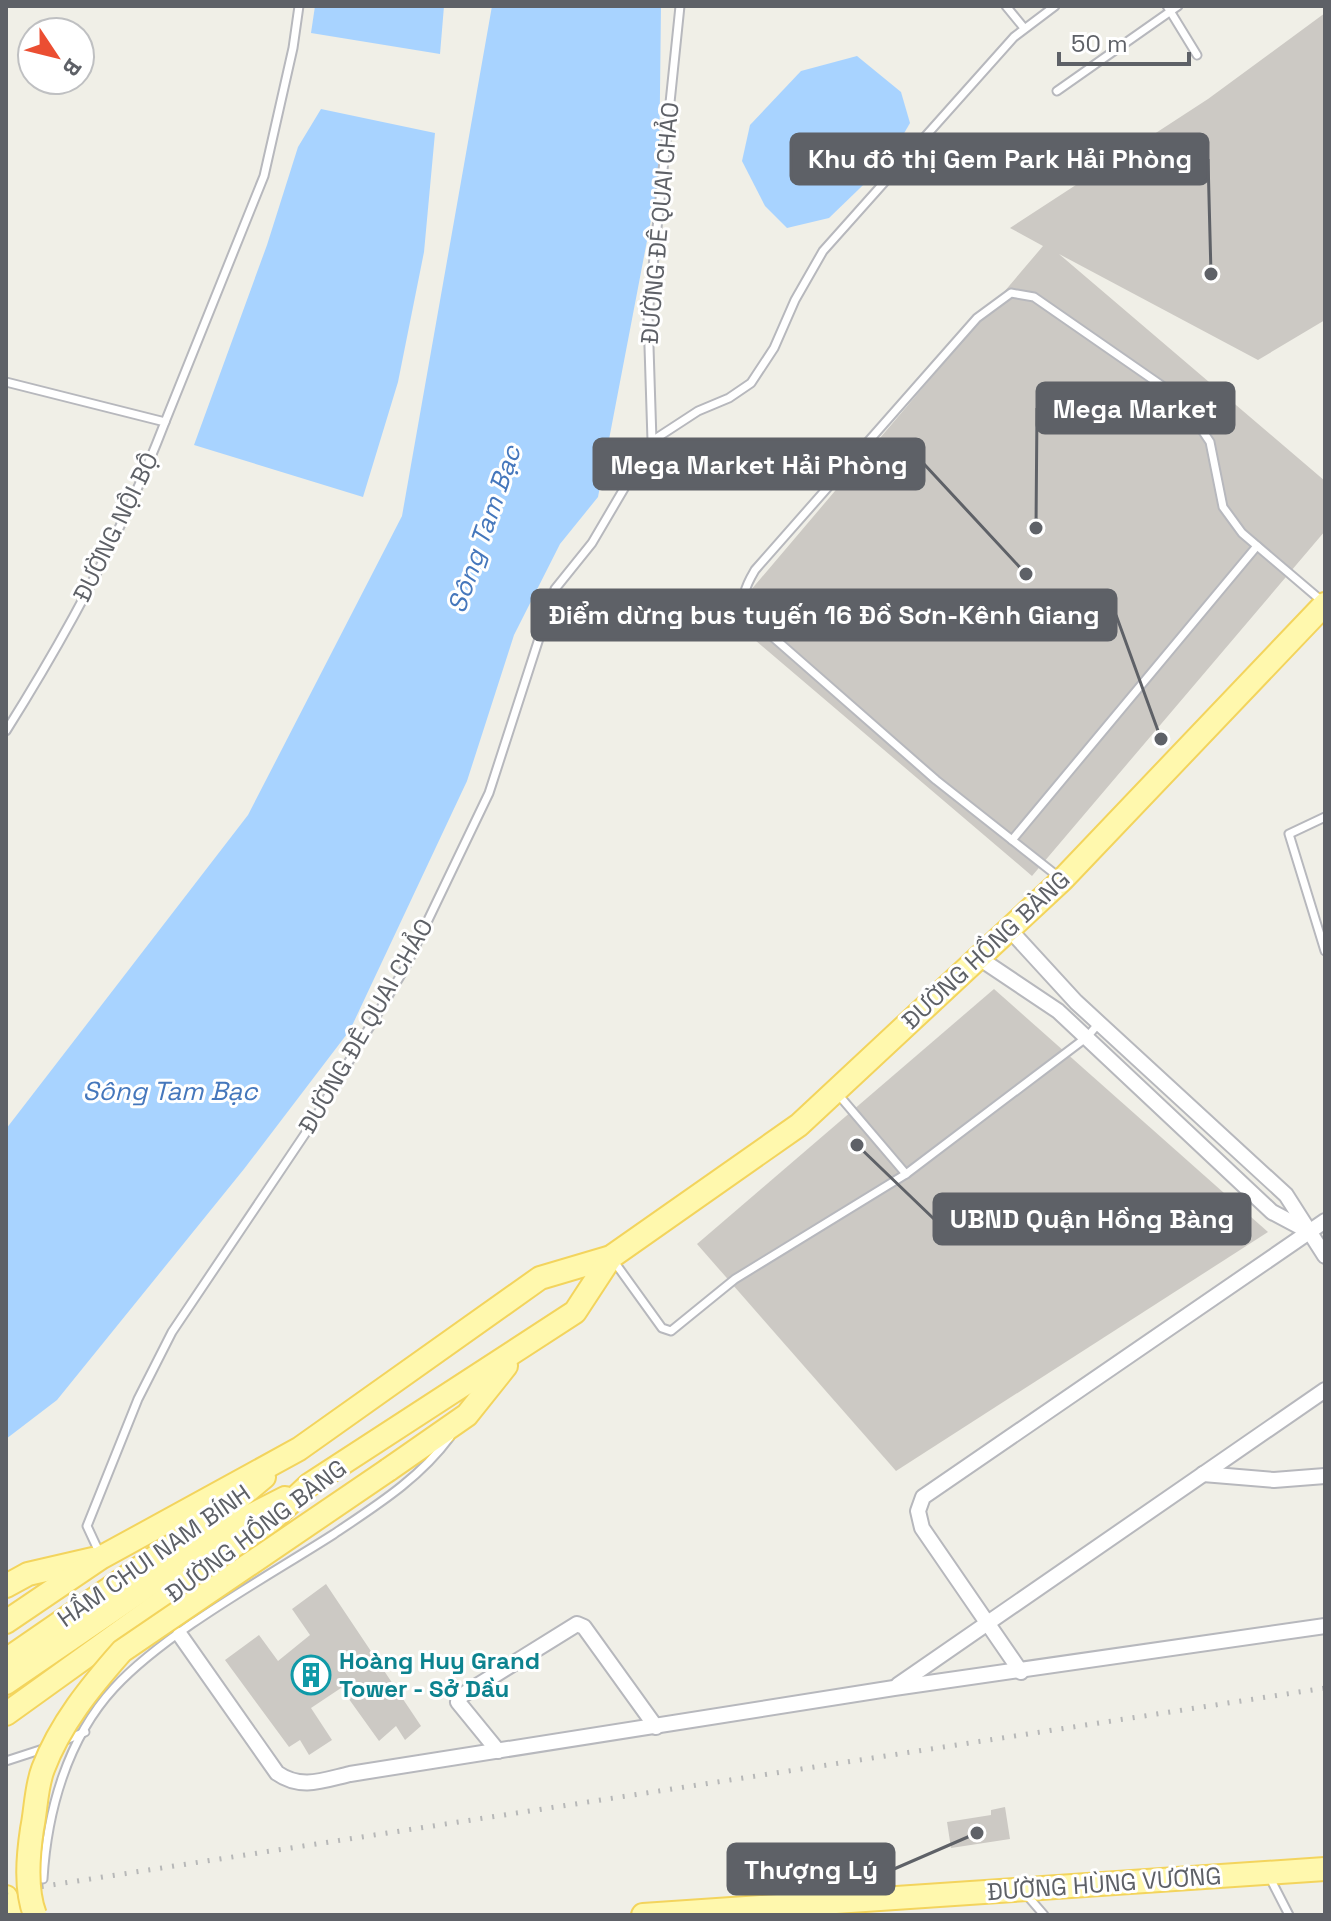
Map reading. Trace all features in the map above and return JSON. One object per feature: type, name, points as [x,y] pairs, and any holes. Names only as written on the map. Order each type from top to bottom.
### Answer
[{"type":"main road","name":"ĐƯỜNG HỒNG BÀNG","points":[[6,1622],[102,1557],[299,1449],[540,1278],[611,1257],[799,1125],[1062,880],[1325,604]]},
{"type":"main road","name":"ĐƯỜNG HỒNG BÀNG","points":[[6,1714],[259,1532],[309,1485],[575,1312],[611,1257]]},
{"type":"main road","points":[[35,1915],[31,1904],[30,1845],[42,1771],[61,1730],[95,1682],[122,1651],[467,1415],[518,1350]]},
{"type":"main road","name":"HẦM CHUI NAM BÍNH","points":[[6,1660],[228,1507],[299,1449]]},
{"type":"main road","name":"HẦM CHUI NAM BÍNH","points":[[6,1683],[250,1516],[309,1485]]},
{"type":"main road","points":[[6,1586],[28,1574],[102,1557]]},
{"type":"main road","name":"ĐƯỜNG HÙNG VƯƠNG","points":[[643,1915],[908,1901],[1022,1889],[1325,1869]]},
{"type":"main road","points":[[6,1897],[15,1915]]},
{"type":"street","points":[[1010,930],[1099,1023],[1286,1195],[1325,1256]]},
{"type":"street","points":[[979,958],[1058,1011],[1272,1212],[1308,1232]]},
{"type":"street","points":[[1021,1672],[922,1528],[918,1511],[923,1497],[1325,1221]]},
{"type":"street","points":[[894,1688],[1325,1390]]},
{"type":"street","points":[[1203,1474],[1274,1480],[1325,1476]]},
{"type":"street","points":[[498,1751],[463,1711],[458,1702],[461,1696],[577,1624],[584,1627],[656,1727]]},
{"type":"street","points":[[180,1635],[277,1773],[288,1781],[307,1784],[350,1774],[894,1688],[1325,1626]]},
{"type":"lane","points":[[165,422],[264,176],[293,48],[299,6]]},
{"type":"lane","name":"ĐƯỜNG ĐÊ QUAI CHẢO","points":[[652,441],[648,315],[680,6]]},
{"type":"lane","points":[[1006,6],[1024,28]]},
{"type":"lane","name":"ĐƯỜNG ĐÊ QUAI CHẢO","points":[[102,1557],[87,1526],[138,1399],[172,1332],[309,1128],[405,968],[489,793],[555,589],[592,543],[652,441],[698,411],[729,398],[751,383],[774,348],[795,300],[823,251],[1024,28],[1055,6]]},
{"type":"lane","points":[[1057,91],[1169,9],[1178,6]]},
{"type":"lane","points":[[1169,9],[1197,55]]},
{"type":"lane","points":[[1062,880],[936,780],[750,617],[743,606],[744,592],[755,570],[977,318],[1011,293],[1034,297],[1181,399],[1210,442],[1223,507],[1242,533],[1325,604]]},
{"type":"lane","name":"ĐƯỜNG NỘI BỘ","points":[[6,382],[165,422],[143,479],[35,685],[6,731]]},
{"type":"lane","points":[[1012,840],[1257,546]]},
{"type":"lane","points":[[1325,817],[1289,834],[1325,951]]},
{"type":"lane","points":[[611,1257],[662,1328],[671,1331],[735,1279],[906,1174],[1087,1037],[1099,1023]]},
{"type":"lane","points":[[834,1090],[906,1174]]},
{"type":"lane","points":[[43,1879],[55,1797],[85,1732],[112,1690],[180,1635],[391,1496],[431,1463],[467,1415]]},
{"type":"lane","points":[[6,1761],[85,1732]]},
{"type":"lane","points":[[1268,1872],[1289,1915]]},
{"type":"lane","points":[[1022,1889],[1044,1915]]},
{"type":"water","points":[[315,6],[444,6],[440,54],[311,33]]},
{"type":"water","name":"Sông Tam Bạc","points":[[492,6],[661,6],[659,178],[598,497],[560,544],[514,635],[467,781],[350,1030],[244,1169],[57,1400],[6,1439],[6,1129],[248,815],[402,516]]},
{"type":"water","points":[[857,56],[901,92],[910,123],[888,161],[829,218],[787,228],[765,206],[742,161],[750,125],[801,71]]},
{"type":"water","points":[[321,109],[435,133],[424,252],[398,382],[363,497],[194,445],[267,245],[298,147]]},
{"type":"building","points":[[1325,13],[1325,320],[1258,360],[1059,254],[1325,481],[1325,531],[1032,876],[728,617],[1043,246],[1010,228],[1208,99]]},
{"type":"building","points":[[994,989],[1268,1232],[896,1471],[697,1244]]},
{"type":"building","name":"Hoàng Huy Grand Tower - Sở Dầu","points":[[326,1584],[421,1726],[405,1740],[396,1726],[379,1741],[341,1688],[311,1708],[332,1740],[309,1755],[300,1740],[289,1747],[225,1660],[259,1635],[278,1661],[310,1635],[292,1609]]},
{"type":"building","points":[[1005,1807],[1010,1839],[951,1848],[947,1822],[991,1815],[991,1810]]},
{"type":"railway","points":[[6,1892],[1325,1688]]},
{"type":"place","name":"Khu đô thị Gem Park Hải Phòng","points":[[1211,274]]},
{"type":"place","name":"Mega Market","points":[[1036,528]]},
{"type":"place","name":"Mega Market Hải Phòng","points":[[1026,574]]},
{"type":"place","name":"Điểm dừng bus tuyến 16 Đồ Sơn-Kênh Giang","points":[[1161,739]]},
{"type":"place","name":"UBND Quận Hồng Bàng","points":[[857,1145]]},
{"type":"place","name":"Hoàng Huy Grand Tower - Sở Dầu","points":[[311,1675]]},
{"type":"place","name":"Thượng Lý","points":[[977,1833]]}]
